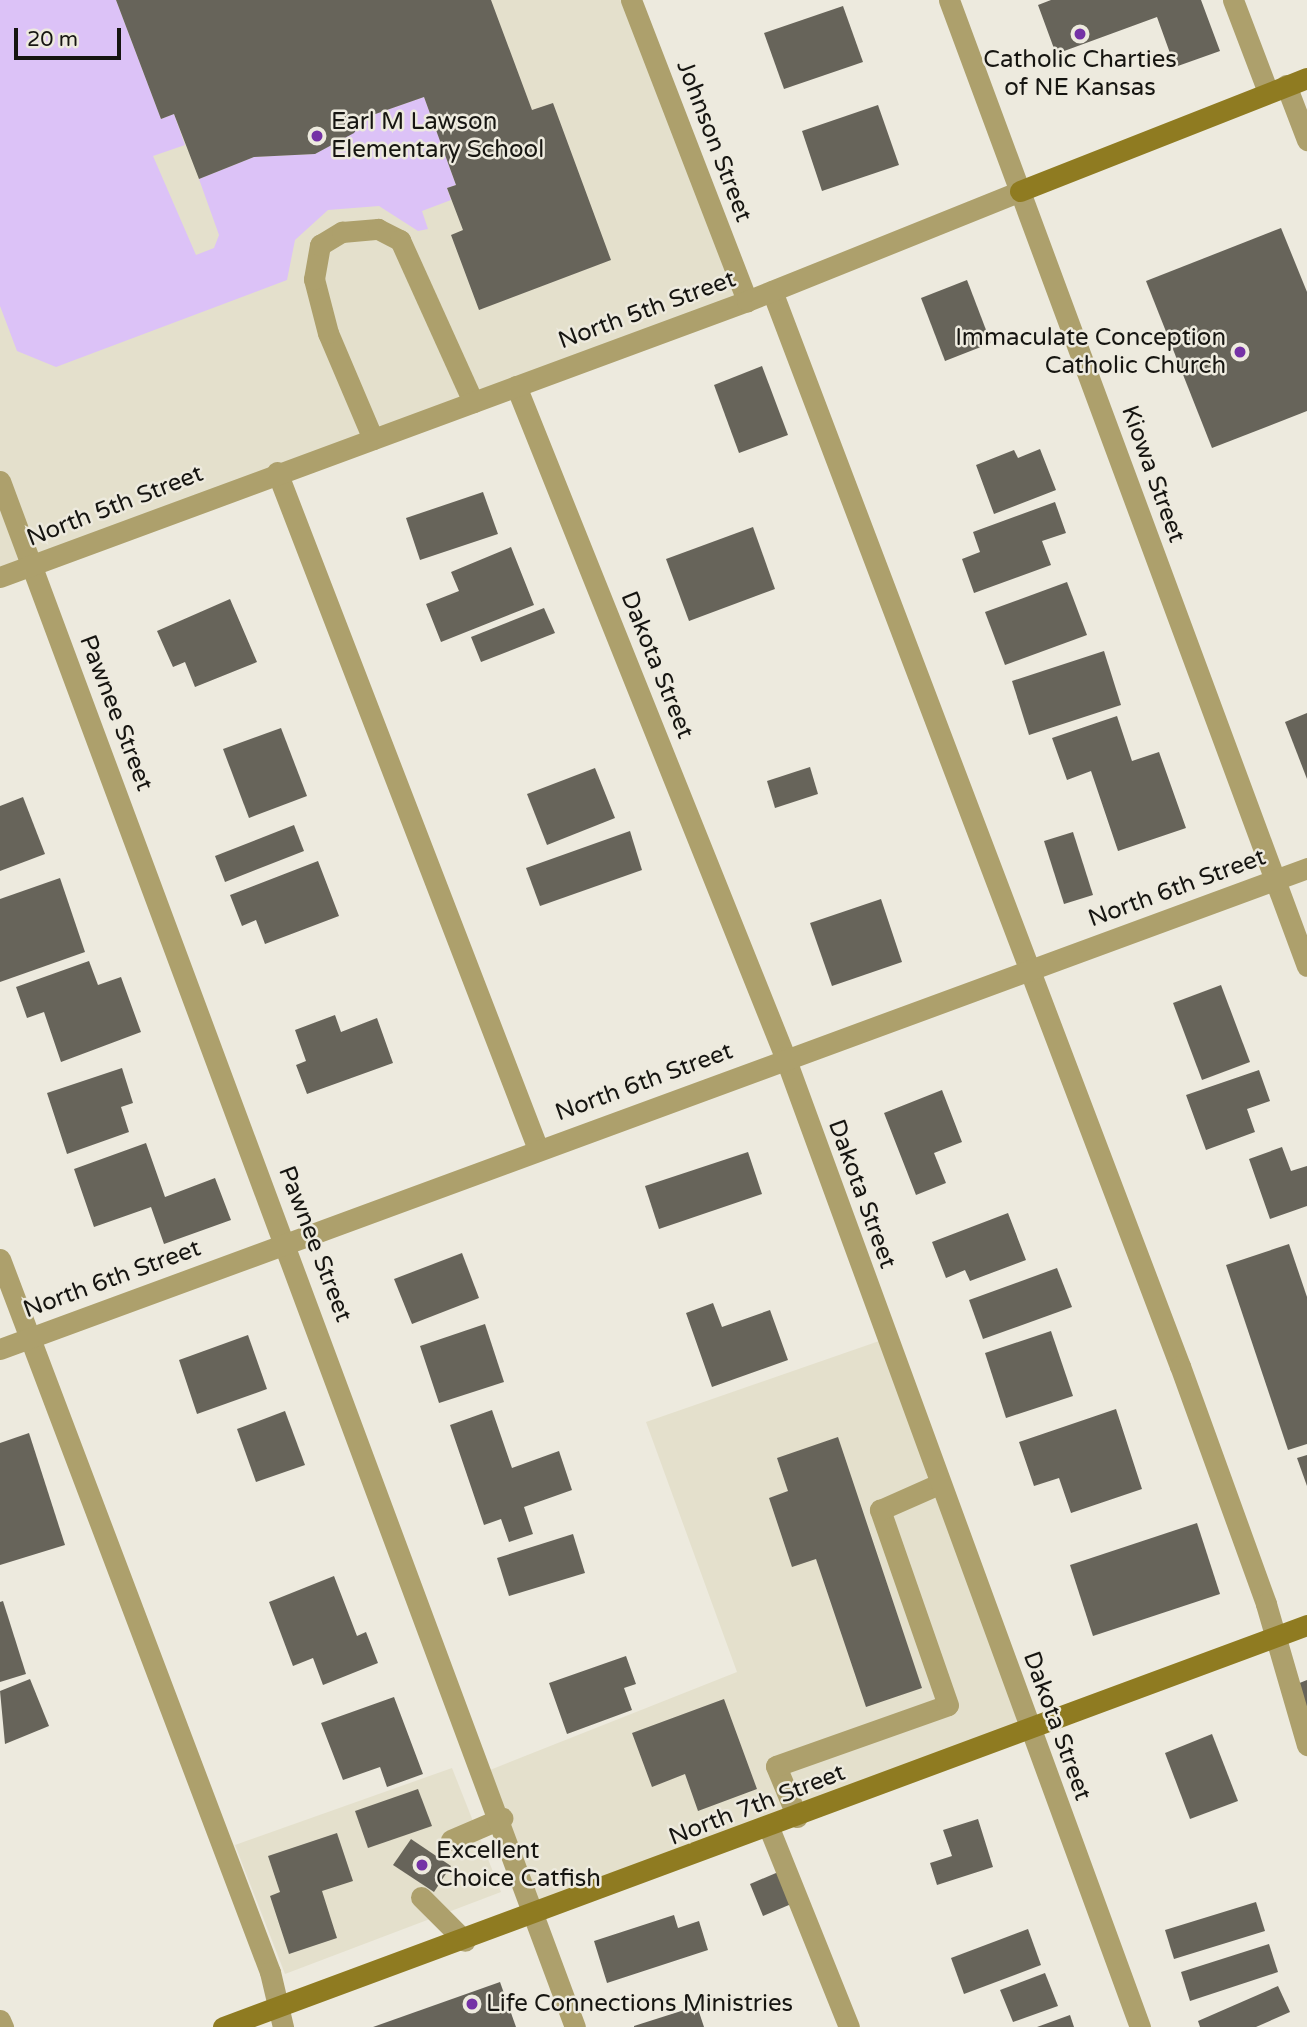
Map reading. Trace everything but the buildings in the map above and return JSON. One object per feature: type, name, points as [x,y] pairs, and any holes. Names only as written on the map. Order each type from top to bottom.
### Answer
[{"type":"street","name":"Johnson Street","points":[[631,0],[747,301]]},
{"type":"street","name":"Kiowa Street","points":[[949,0],[1307,966]]},
{"type":"street","points":[[1233,0],[1277,89],[1307,140]]},
{"type":"street","name":"North 5th Street","points":[[0,577],[277,472],[772,292],[1307,78]]},
{"type":"street","points":[[373,439],[328,333],[314,279],[320,245],[342,232],[378,229],[400,240],[473,402]]},
{"type":"street","points":[[772,292],[1180,1366],[1274,1637],[1307,1745]]},
{"type":"street","name":"Dakota Street","points":[[516,386],[785,1057],[939,1484],[1140,2027]]},
{"type":"street","points":[[277,472],[538,1149]]},
{"type":"street","name":"Pawnee Street","points":[[0,481],[539,1915],[575,2027]]},
{"type":"street","name":"North 6th Street","points":[[0,1349],[785,1057],[1307,868]]},
{"type":"street","points":[[0,1259],[270,1972],[280,2017]]},
{"type":"street","points":[[797,1818],[776,1766],[948,1704],[880,1510],[939,1484]]},
{"type":"street","name":"North 7th Street","points":[[223,2027],[280,2017],[465,1941],[1307,1625]]},
{"type":"street","points":[[451,1840],[502,1818]]},
{"type":"street","points":[[769,1828],[849,2027]]},
{"type":"street","points":[[421,1897],[465,1941]]},
{"type":"street","points":[[0,2020],[3,2027]]},
{"type":"shaded area","name":"Earl M Lawson Elementary School","points":[[0,0],[631,0],[747,301],[0,577]]},
{"type":"shaded area","points":[[0,0],[116,0],[161,119],[174,114],[185,145],[153,156],[196,255],[214,248],[219,235],[199,179],[254,157],[315,154],[353,133],[364,118],[424,97],[456,185],[447,188],[451,200],[422,211],[428,229],[418,231],[379,206],[328,210],[295,240],[287,280],[56,367],[17,351],[0,306]]},
{"type":"shaded area","points":[[885,1339],[1030,1730],[539,1915],[485,1772],[737,1672],[646,1422]]},
{"type":"shaded area","points":[[452,1768],[501,1892],[285,1974],[235,1845]]},
{"type":"place","name":"Catholic Charties of NE Kansas","points":[[1080,34]]},
{"type":"place","name":"Earl M Lawson Elementary School","points":[[317,136]]},
{"type":"place","name":"Immaculate Conception Catholic Church","points":[[1240,352]]},
{"type":"place","name":"Excellent Choice Catfish","points":[[422,1865]]},
{"type":"place","name":"Life Connections Ministries","points":[[472,2004]]}]
